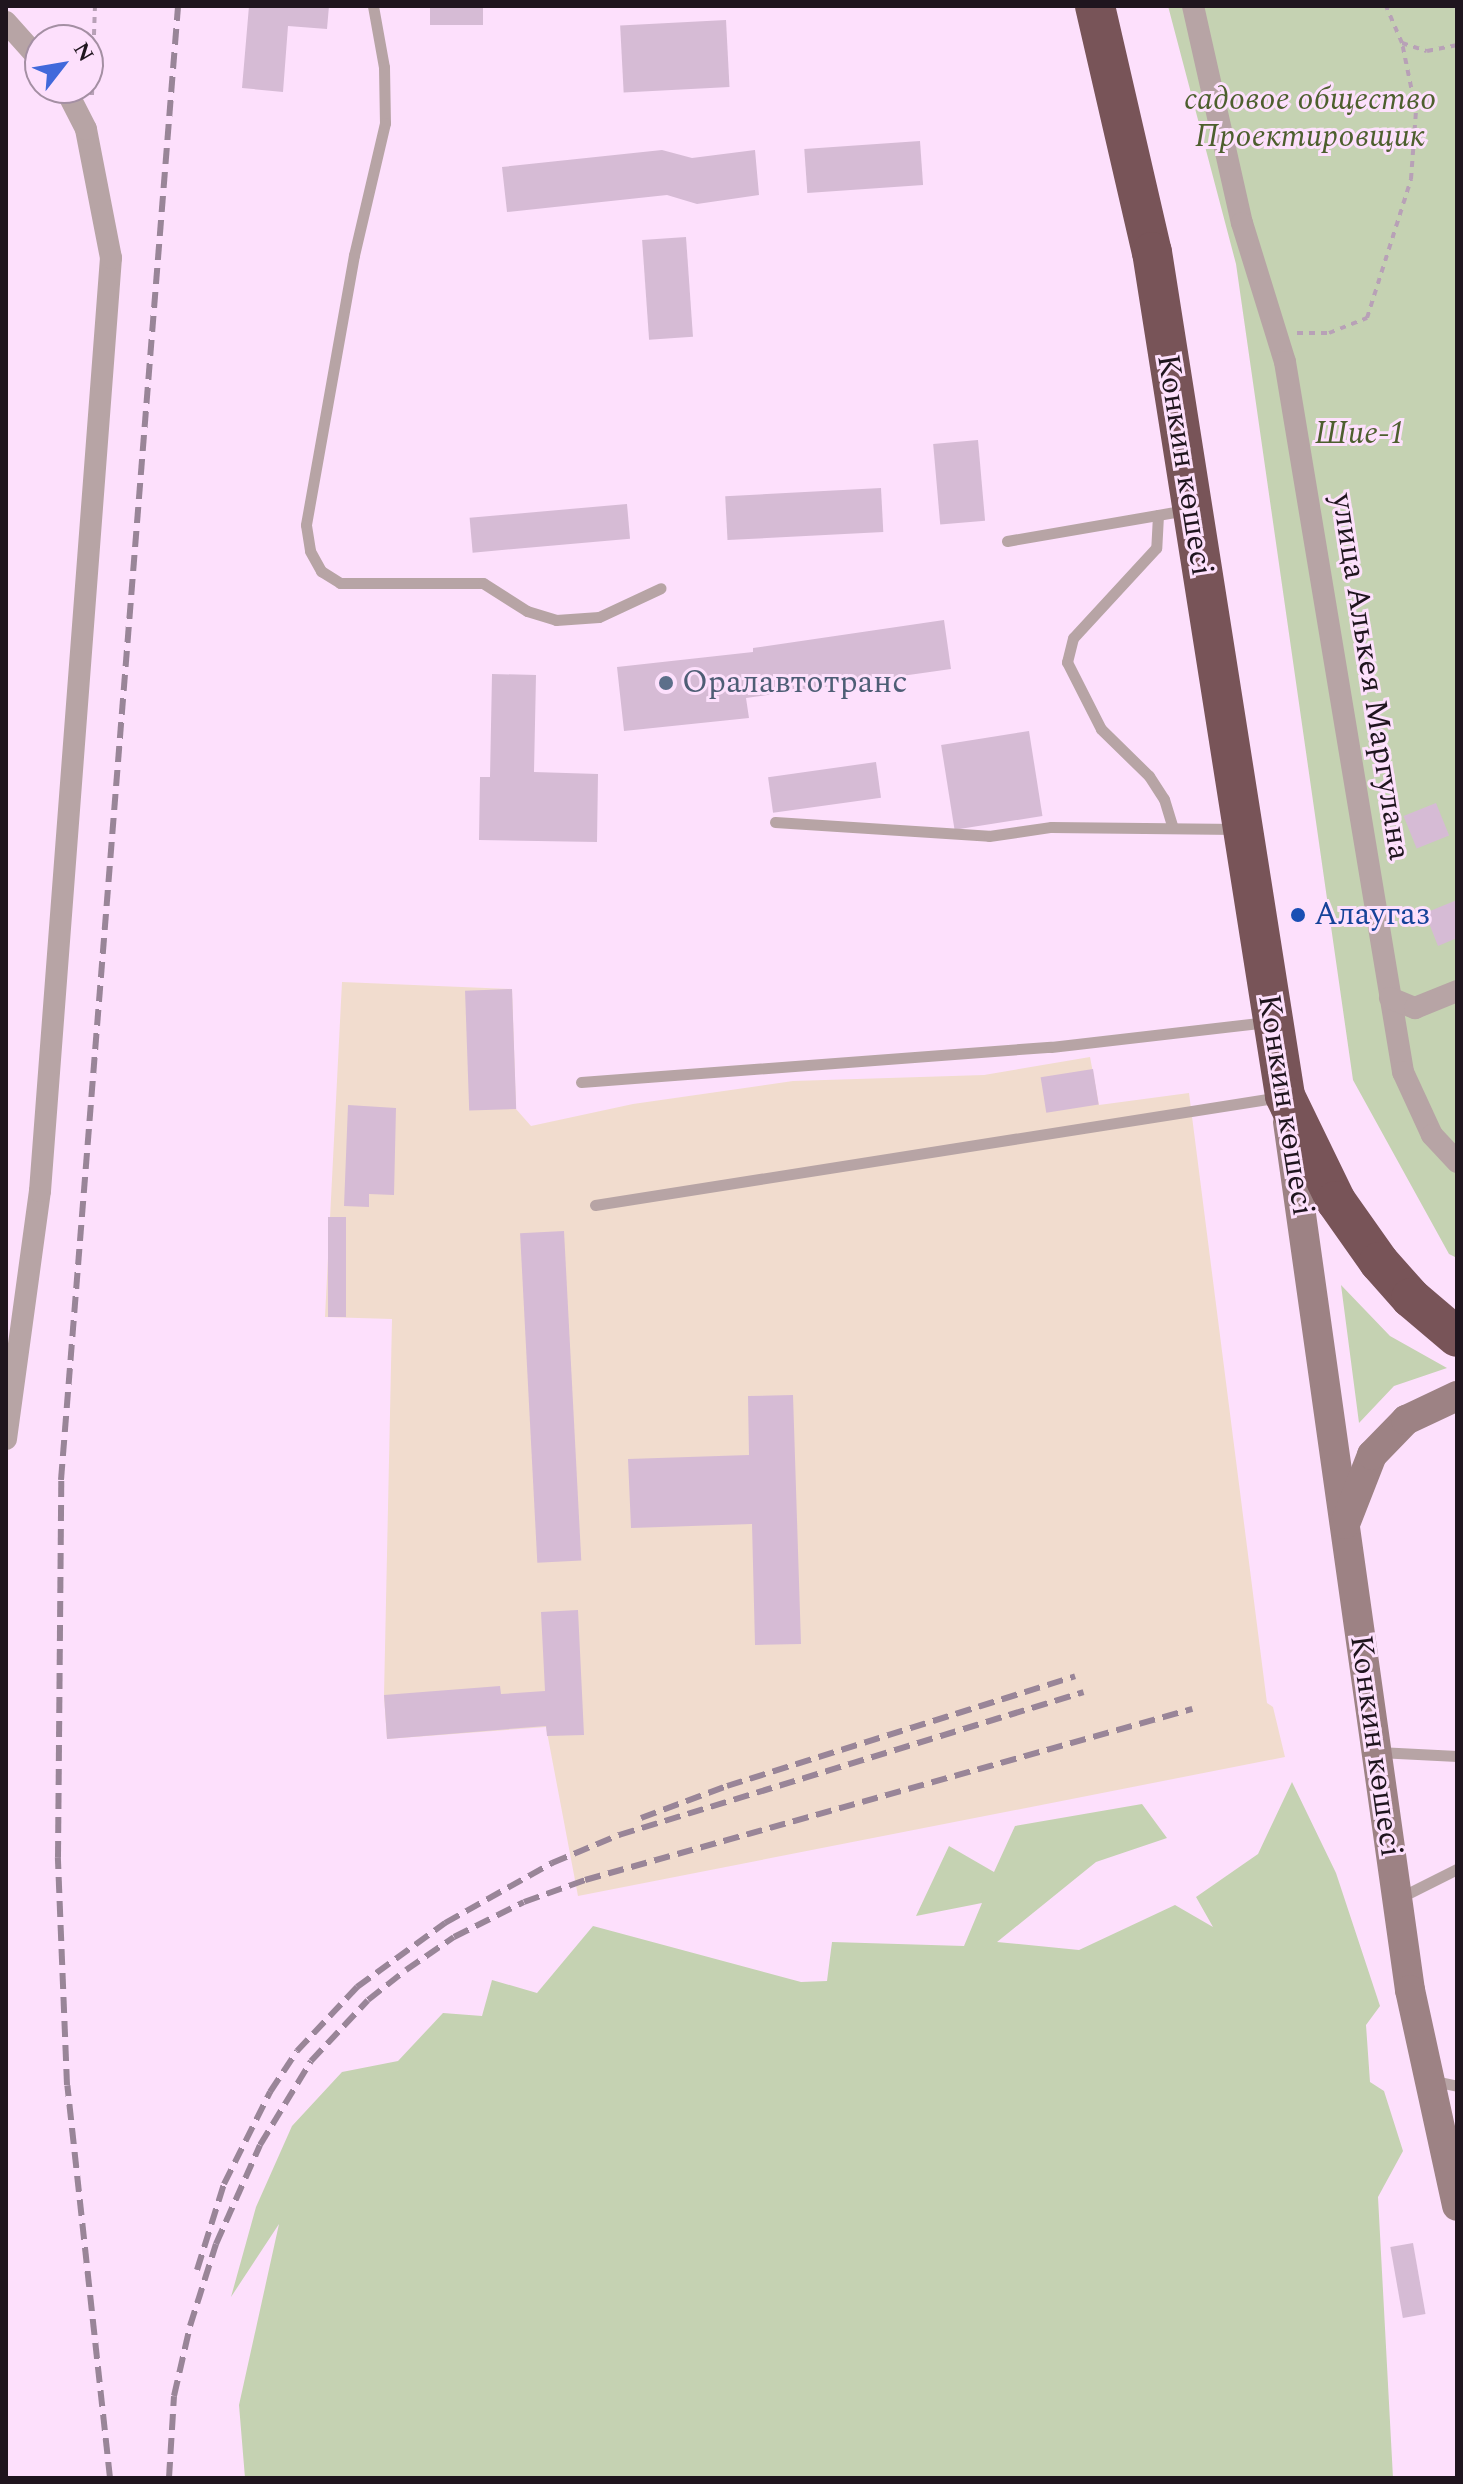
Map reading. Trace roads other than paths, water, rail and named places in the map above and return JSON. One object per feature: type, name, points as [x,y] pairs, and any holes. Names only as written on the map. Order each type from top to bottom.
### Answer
[{"type":"highway","name":"Конкин көшесі","points":[[1095,6],[1152,252],[1174,512],[1242,830],[1285,1096]]},
{"type":"highway","points":[[1285,1096],[1336,1201],[1379,1262],[1411,1298],[1457,1337]]},
{"type":"main road","name":"Конкин көшесі","points":[[1285,1096],[1396,1899],[1426,2079],[1457,2206]]},
{"type":"main road","points":[[1345,1526],[1372,1455],[1406,1420],[1457,1396]]},
{"type":"street","name":"улица Алькея Маргулана","points":[[1193,6],[1242,223],[1276,333],[1311,513],[1403,1072],[1432,1135],[1457,1162]]},
{"type":"street","points":[[6,22],[24,42]]},
{"type":"street","points":[[6,1439],[40,1191],[111,258],[86,129],[73,104]]},
{"type":"street","points":[[1390,998],[1415,1008],[1457,991]]},
{"type":"lane","points":[[373,6],[384,67],[385,123],[340,330],[306,525],[310,551],[321,571],[340,583],[483,583],[527,611],[556,620],[599,617],[661,588]]},
{"type":"lane","points":[[1007,541],[1174,512]]},
{"type":"lane","points":[[1172,826],[1164,799],[1149,776],[1101,729],[1067,662],[1073,638],[1156,548],[1174,512]]},
{"type":"lane","points":[[775,822],[989,836],[1051,827],[1172,826],[1242,830]]},
{"type":"lane","points":[[581,1082],[1051,1047],[1272,1022]]},
{"type":"lane","points":[[595,1205],[1285,1096]]},
{"type":"lane","points":[[1376,1751],[1457,1756]]},
{"type":"lane","points":[[1396,1899],[1457,1869]]},
{"type":"lane","points":[[1426,2079],[1457,2086]]},
{"type":"railway","points":[[110,2478],[67,2085],[58,1857],[61,1480],[178,6]]},
{"type":"railway","points":[[641,1818],[727,1786],[1075,1676]]},
{"type":"railway","points":[[197,2270],[224,2184],[270,2092],[297,2051],[357,1987],[445,1923],[552,1863],[619,1835],[1083,1692]]},
{"type":"railway","points":[[169,2478],[174,2396],[190,2326],[216,2244],[260,2145],[311,2061],[368,2000],[406,1970],[454,1937],[524,1902],[585,1880],[1192,1709]]},
{"type":"place","name":"Оралавтотранс","points":[[666,683]]},
{"type":"place","name":"Алаугаз","points":[[1298,915]]},
{"type":"park label","name":"садовое общество Проектировщик","points":[[1310,120]]},
{"type":"park label","name":"Шие-1","points":[[1360,434]]}]
